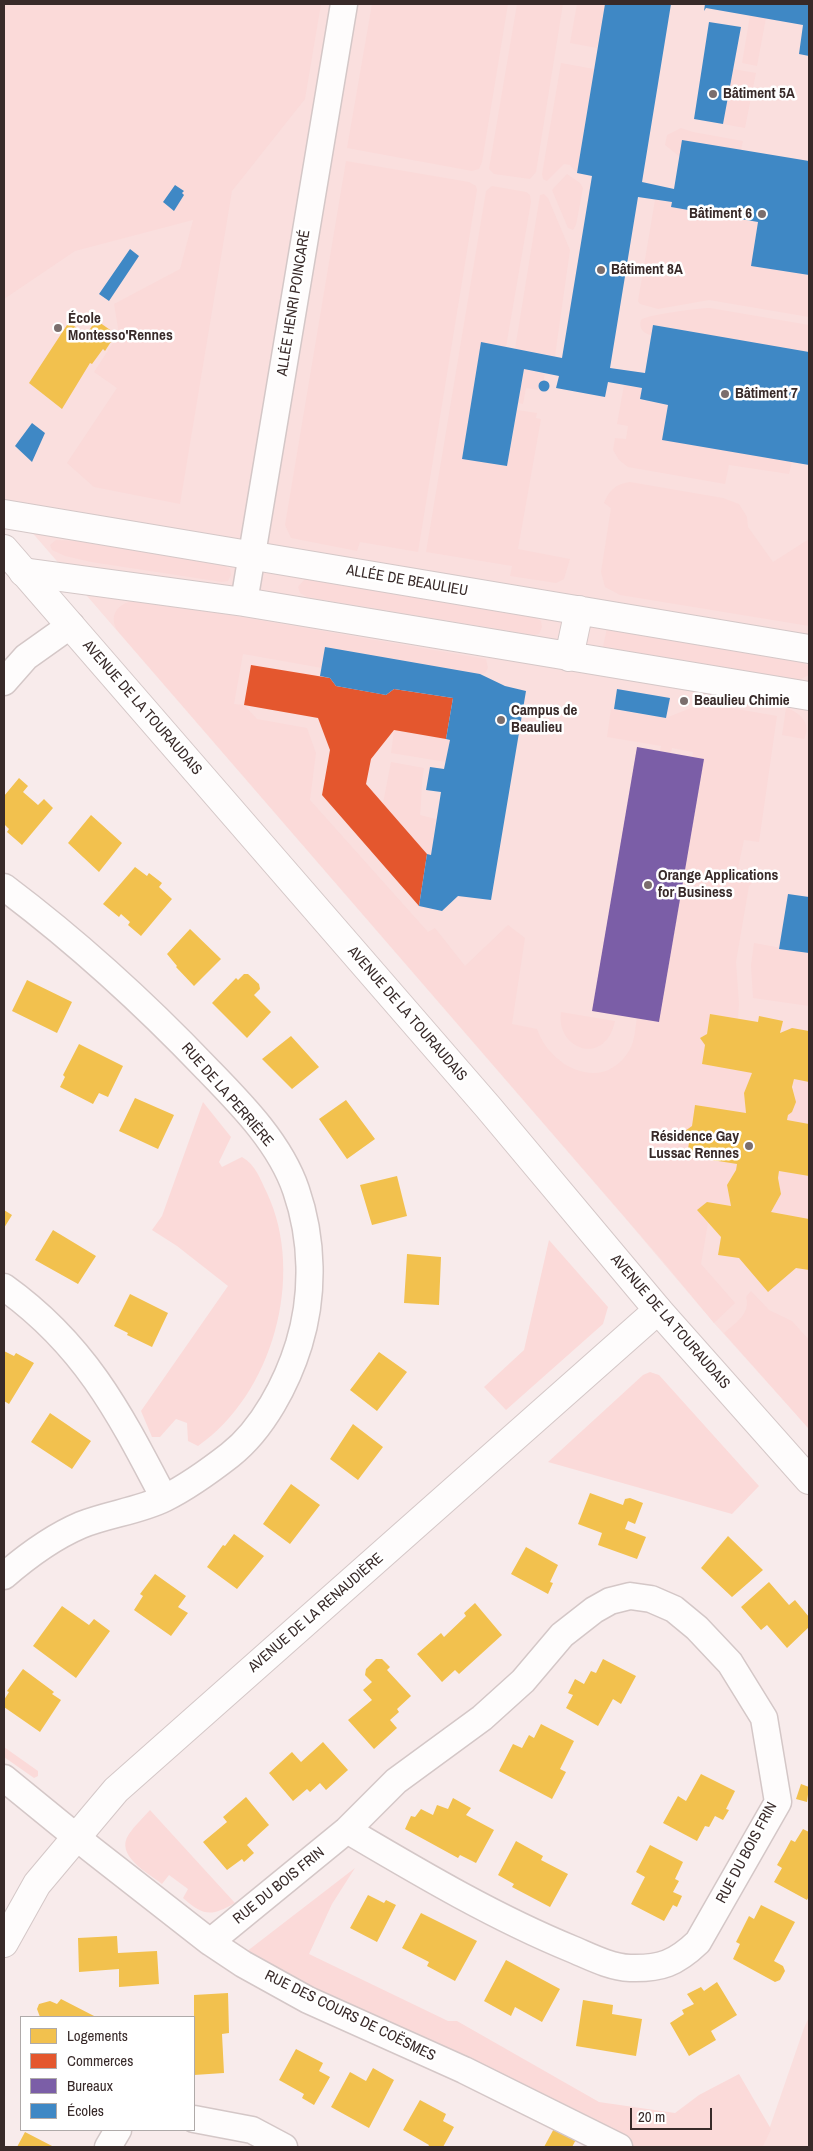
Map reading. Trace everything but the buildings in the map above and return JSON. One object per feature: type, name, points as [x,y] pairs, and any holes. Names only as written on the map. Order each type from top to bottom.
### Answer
[{"type":"street","name":"ALLÉE HENRI POINCARÉ","points":[[244,602],[344,4]]},
{"type":"street","name":"ALLÉE DE BEAULIEU","points":[[4,514],[252,554],[809,649]]},
{"type":"street","name":"AVENUE DE LA TOURAUDAIS","points":[[4,549],[488,1107],[658,1310],[809,1480]]},
{"type":"street","points":[[23,572],[244,602],[809,696]]},
{"type":"street","points":[[570,657],[579,610]]},
{"type":"street","points":[[4,682],[26,657],[70,625]]},
{"type":"street","name":"RUE DE LA PERRIÈRE","points":[[4,887],[54,924],[173,1032],[258,1126],[277,1152],[296,1190],[306,1243],[310,1294],[305,1324],[295,1355],[270,1407],[256,1427],[231,1454],[164,1498],[81,1525],[48,1542],[4,1576]]},
{"type":"street","points":[[4,1287],[29,1305],[61,1335],[91,1370],[125,1423],[164,1498]]},
{"type":"street","name":"AVENUE DE LA RENAUDIÈRE","points":[[4,1942],[37,1884],[116,1790],[658,1310]]},
{"type":"street","name":"RUE DU BOIS FRIN","points":[[210,1942],[347,1830],[396,1781],[482,1718],[523,1681],[562,1635],[610,1601],[630,1596],[651,1599],[674,1609],[697,1628],[730,1663],[764,1718],[778,1802],[698,1942],[681,1959],[652,1967],[628,1968],[608,1964],[550,1940],[466,1897],[347,1830]]},
{"type":"street","name":"RUE DES COURS DE COËSMES","points":[[4,1778],[210,1942],[243,1964],[308,2000],[464,2070],[619,2147]]},
{"type":"street","points":[[195,2119],[252,2130],[284,2147]]},
{"type":"street","points":[[108,2147],[117,2131]]},
{"type":"shaded area","name":"Campus de Beaulieu","points":[[4,4],[809,4],[809,1429],[714,1323],[4,500]]},
{"type":"shaded area","points":[[4,4],[321,4],[305,99],[232,191],[180,504],[94,487],[67,463],[117,388],[94,372],[119,334],[114,304],[180,269],[193,220],[75,251],[4,299]]},
{"type":"shaded area","points":[[372,4],[508,4],[482,162],[479,169],[472,171],[347,148]]},
{"type":"shaded area","points":[[517,4],[563,4],[536,172],[530,179],[494,174],[489,169]]},
{"type":"shaded area","points":[[577,4],[605,4],[597,48],[570,43]]},
{"type":"shaded area","points":[[750,15],[766,18],[757,66],[742,63]]},
{"type":"shaded area","points":[[561,63],[594,69],[577,173],[570,165],[564,164],[547,181],[543,179],[542,174]]},
{"type":"shaded area","points":[[733,69],[756,73],[745,128],[723,124]]},
{"type":"shaded area","points":[[681,128],[743,141],[741,150],[679,156],[665,145],[667,135]]},
{"type":"shaded area","points":[[346,161],[469,182],[476,186],[477,190],[418,552],[360,542],[357,551],[291,538],[285,525]]},
{"type":"shaded area","points":[[567,174],[580,183],[583,188],[576,225],[573,230],[568,228],[552,190]]},
{"type":"shaded area","points":[[492,186],[526,192],[530,195],[531,202],[506,347],[481,343],[462,458],[507,466],[517,410],[537,413],[536,418],[541,419],[518,549],[570,559],[564,579],[556,583],[510,576],[512,566],[426,552],[486,191]]},
{"type":"shaded area","points":[[544,194],[548,198],[570,250],[555,356],[515,349],[540,195]]},
{"type":"shaded area","points":[[655,200],[672,202],[671,207],[758,222],[751,266],[809,275],[809,317],[709,300],[658,309],[640,304],[638,301]]},
{"type":"shaded area","points":[[710,308],[809,325],[809,352],[653,325],[651,335],[644,332],[640,326],[641,320],[652,316],[684,310]]},
{"type":"shaded area","points":[[524,369],[545,374],[543,382],[539,382],[538,390],[526,388],[523,404],[518,403]]},
{"type":"shaded area","points":[[624,385],[642,388],[640,400],[668,405],[662,439],[792,462],[789,474],[729,465],[725,484],[628,467],[619,460],[613,450],[615,438],[626,439],[628,426],[617,424]]},
{"type":"shaded area","points":[[630,482],[723,498],[739,504],[747,517],[748,527],[773,562],[809,539],[809,626],[620,595],[605,587],[601,572],[611,508],[604,503],[614,488]]},
{"type":"shaded area","points":[[56,540],[79,541],[225,566],[230,569],[231,575],[228,581],[222,582],[91,562],[65,556],[52,550],[50,545]]},
{"type":"shaded area","points":[[305,579],[536,618],[541,621],[542,627],[539,634],[534,635],[307,597],[300,593],[298,587]]},
{"type":"shaded area","points":[[142,600],[486,659],[488,668],[485,673],[481,674],[326,647],[322,668],[243,654],[234,704],[244,705],[257,719],[307,728],[316,753],[310,800],[428,932],[435,928],[465,966],[508,925],[525,938],[512,1024],[537,1029],[544,1043],[554,1055],[566,1065],[579,1071],[593,1073],[607,1070],[619,1063],[632,1045],[637,1018],[659,1022],[703,759],[692,757],[693,752],[672,748],[671,753],[660,751],[661,746],[607,737],[611,709],[666,718],[703,703],[777,716],[759,842],[744,840],[738,868],[749,872],[752,883],[749,886],[736,962],[739,1004],[738,1019],[710,1014],[707,1034],[700,1038],[705,1045],[702,1064],[752,1073],[744,1093],[746,1113],[692,1126],[685,1131],[690,1136],[737,1164],[736,1170],[727,1185],[731,1206],[707,1202],[697,1210],[708,1223],[701,1264],[735,1303],[714,1323],[662,1260],[117,630],[114,617],[119,608],[129,602]]},
{"type":"shaded area","points":[[607,628],[803,663],[809,666],[809,675],[799,680],[603,647]]},
{"type":"shaded area","points":[[786,708],[796,712],[806,724],[807,728],[804,739],[782,735]]},
{"type":"shaded area","points":[[394,730],[450,740],[446,762],[391,753]]},
{"type":"shaded area","points":[[391,762],[424,768],[420,815],[436,819],[431,855],[427,854],[383,803]]},
{"type":"shaded area","points":[[754,943],[809,953],[809,1006],[753,998],[751,965]]},
{"type":"shaded area","points":[[561,1012],[615,1021],[610,1036],[602,1045],[592,1049],[582,1048],[573,1044],[566,1036],[561,1025]]},
{"type":"shaded area","points":[[794,1079],[809,1082],[809,1124],[787,1120],[795,1102]]},
{"type":"shaded area","points":[[203,1102],[231,1137],[219,1162],[222,1167],[242,1157],[251,1164],[260,1178],[278,1226],[283,1260],[282,1296],[275,1331],[263,1365],[245,1397],[224,1424],[198,1446],[188,1441],[187,1423],[176,1419],[160,1437],[152,1437],[141,1411],[228,1286],[177,1246],[152,1230],[162,1216]]},
{"type":"shaded area","points":[[779,1171],[809,1176],[809,1219],[771,1212],[781,1194],[778,1178]]},
{"type":"shaded area","points":[[549,1240],[608,1307],[603,1324],[506,1410],[484,1387],[524,1350]]},
{"type":"shaded area","points":[[751,1291],[769,1310],[792,1321],[809,1340],[809,1429],[724,1333],[741,1318],[746,1308],[746,1297]]},
{"type":"shaded area","points":[[650,1372],[659,1375],[759,1486],[732,1514],[548,1462],[643,1375]]},
{"type":"shaded area","points":[[4,1747],[38,1771],[38,1776],[34,1778],[4,1757]]},
{"type":"shaded area","points":[[150,1810],[235,1903],[214,1912],[197,1909],[183,1898],[188,1889],[169,1875],[162,1884],[135,1863],[126,1849],[126,1842],[131,1831]]},
{"type":"shaded area","points":[[355,1868],[332,1904],[309,1954],[448,2021],[457,2021],[599,2102],[675,2113],[699,2095],[739,2074],[771,2129],[763,2147],[628,2147],[369,2021],[246,1952]]},
{"type":"shaded area","points":[[809,2017],[809,2147],[763,2147],[804,2028]]},
{"type":"place","name":"Bâtiment 5A","points":[[713,94]]},
{"type":"place","name":"Bâtiment 6","points":[[762,214]]},
{"type":"place","name":"Bâtiment 8A","points":[[601,270]]},
{"type":"place","name":"École Montesso'Rennes","points":[[58,328]]},
{"type":"place","name":"Bâtiment 7","points":[[725,394]]},
{"type":"place","name":"Beaulieu Chimie","points":[[684,701]]},
{"type":"place","name":"Campus de Beaulieu","points":[[501,720]]},
{"type":"place","name":"Orange Applications for Business","points":[[648,885]]},
{"type":"place","name":"Résidence Gay Lussac Rennes","points":[[749,1146]]}]
